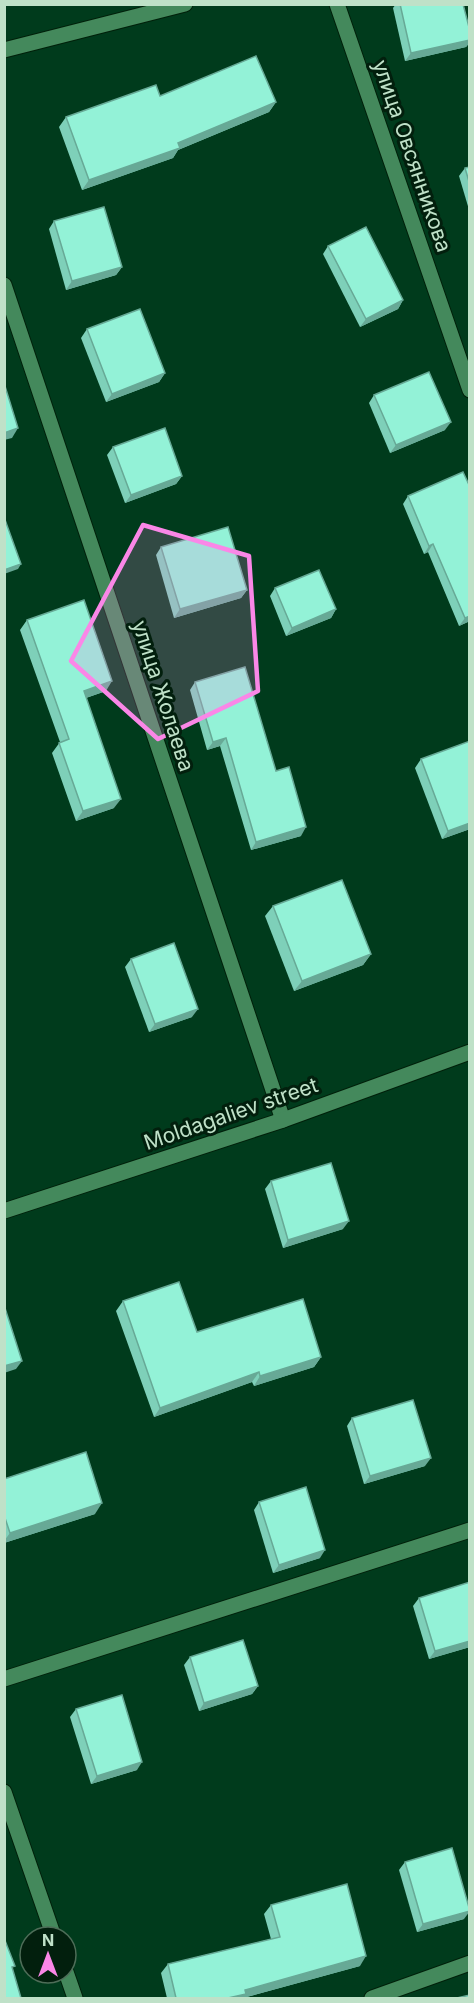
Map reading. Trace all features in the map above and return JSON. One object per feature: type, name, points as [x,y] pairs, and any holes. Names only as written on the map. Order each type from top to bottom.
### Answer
[{"type":"street","points":[[4,50],[185,4]]},
{"type":"street","name":"улица Овсянникова","points":[[337,4],[470,390]]},
{"type":"street","name":"улица Жолаева","points":[[4,285],[283,1120]]},
{"type":"street","name":"Moldagaliev street","points":[[4,1212],[283,1120],[470,1052]]},
{"type":"street","points":[[4,1679],[470,1530]]},
{"type":"street","points":[[4,1792],[50,1925]]},
{"type":"street","points":[[372,1998],[470,1963]]},
{"type":"highlighted area","points":[[143,525],[249,556],[258,691],[158,739],[71,661]]},
{"type":"building","points":[[400,4],[463,4],[470,40],[411,53]]},
{"type":"building","points":[[256,56],[276,102],[178,143],[180,148],[89,180],[66,117],[156,85],[160,96]]},
{"type":"building","points":[[470,167],[470,185],[465,168]]},
{"type":"building","points":[[104,207],[122,267],[72,281],[54,221]]},
{"type":"building","points":[[366,227],[403,300],[366,319],[328,246]]},
{"type":"building","points":[[140,309],[165,373],[112,394],[87,329]]},
{"type":"building","points":[[429,372],[451,422],[396,445],[374,395]]},
{"type":"building","points":[[4,383],[18,428],[4,433]]},
{"type":"building","points":[[165,428],[182,476],[131,495],[113,447]]},
{"type":"building","points":[[463,472],[470,487],[470,616],[465,618],[433,544],[429,546],[408,496]]},
{"type":"building","points":[[4,517],[21,564],[4,570]]},
{"type":"building","points":[[228,527],[247,590],[180,609],[161,547]]},
{"type":"building","points":[[319,570],[336,609],[292,628],[275,588]]},
{"type":"building","points":[[84,600],[112,681],[84,691],[121,799],[83,811],[59,743],[69,739],[27,620]]},
{"type":"building","points":[[245,667],[276,771],[289,767],[306,827],[256,842],[226,738],[213,742],[195,682]]},
{"type":"building","points":[[470,741],[470,823],[448,831],[421,759]]},
{"type":"building","points":[[342,880],[371,954],[302,981],[273,906]]},
{"type":"building","points":[[174,943],[198,1009],[155,1024],[131,959]]},
{"type":"building","points":[[331,1163],[349,1221],[288,1240],[271,1181]]},
{"type":"building","points":[[179,1282],[197,1332],[303,1299],[321,1357],[260,1376],[259,1372],[160,1408],[123,1301]]},
{"type":"building","points":[[4,1305],[22,1361],[4,1366]]},
{"type":"building","points":[[413,1400],[431,1458],[370,1476],[352,1418]]},
{"type":"building","points":[[86,1452],[102,1503],[10,1533],[4,1515],[4,1479]]},
{"type":"building","points":[[306,1487],[325,1550],[279,1565],[259,1502]]},
{"type":"building","points":[[470,1582],[470,1641],[435,1651],[419,1598]]},
{"type":"building","points":[[243,1640],[258,1686],[204,1703],[190,1657]]},
{"type":"building","points":[[122,1695],[142,1762],[97,1776],[76,1709]]},
{"type":"building","points":[[452,1848],[470,1911],[423,1924],[405,1862]]},
{"type":"building","points":[[347,1884],[366,1956],[245,1990],[246,1994],[228,1998],[176,1998],[168,1964],[280,1937],[271,1905]]},
{"type":"building","points":[[4,1938],[15,1966],[12,1967],[21,1998],[4,1998]]}]
